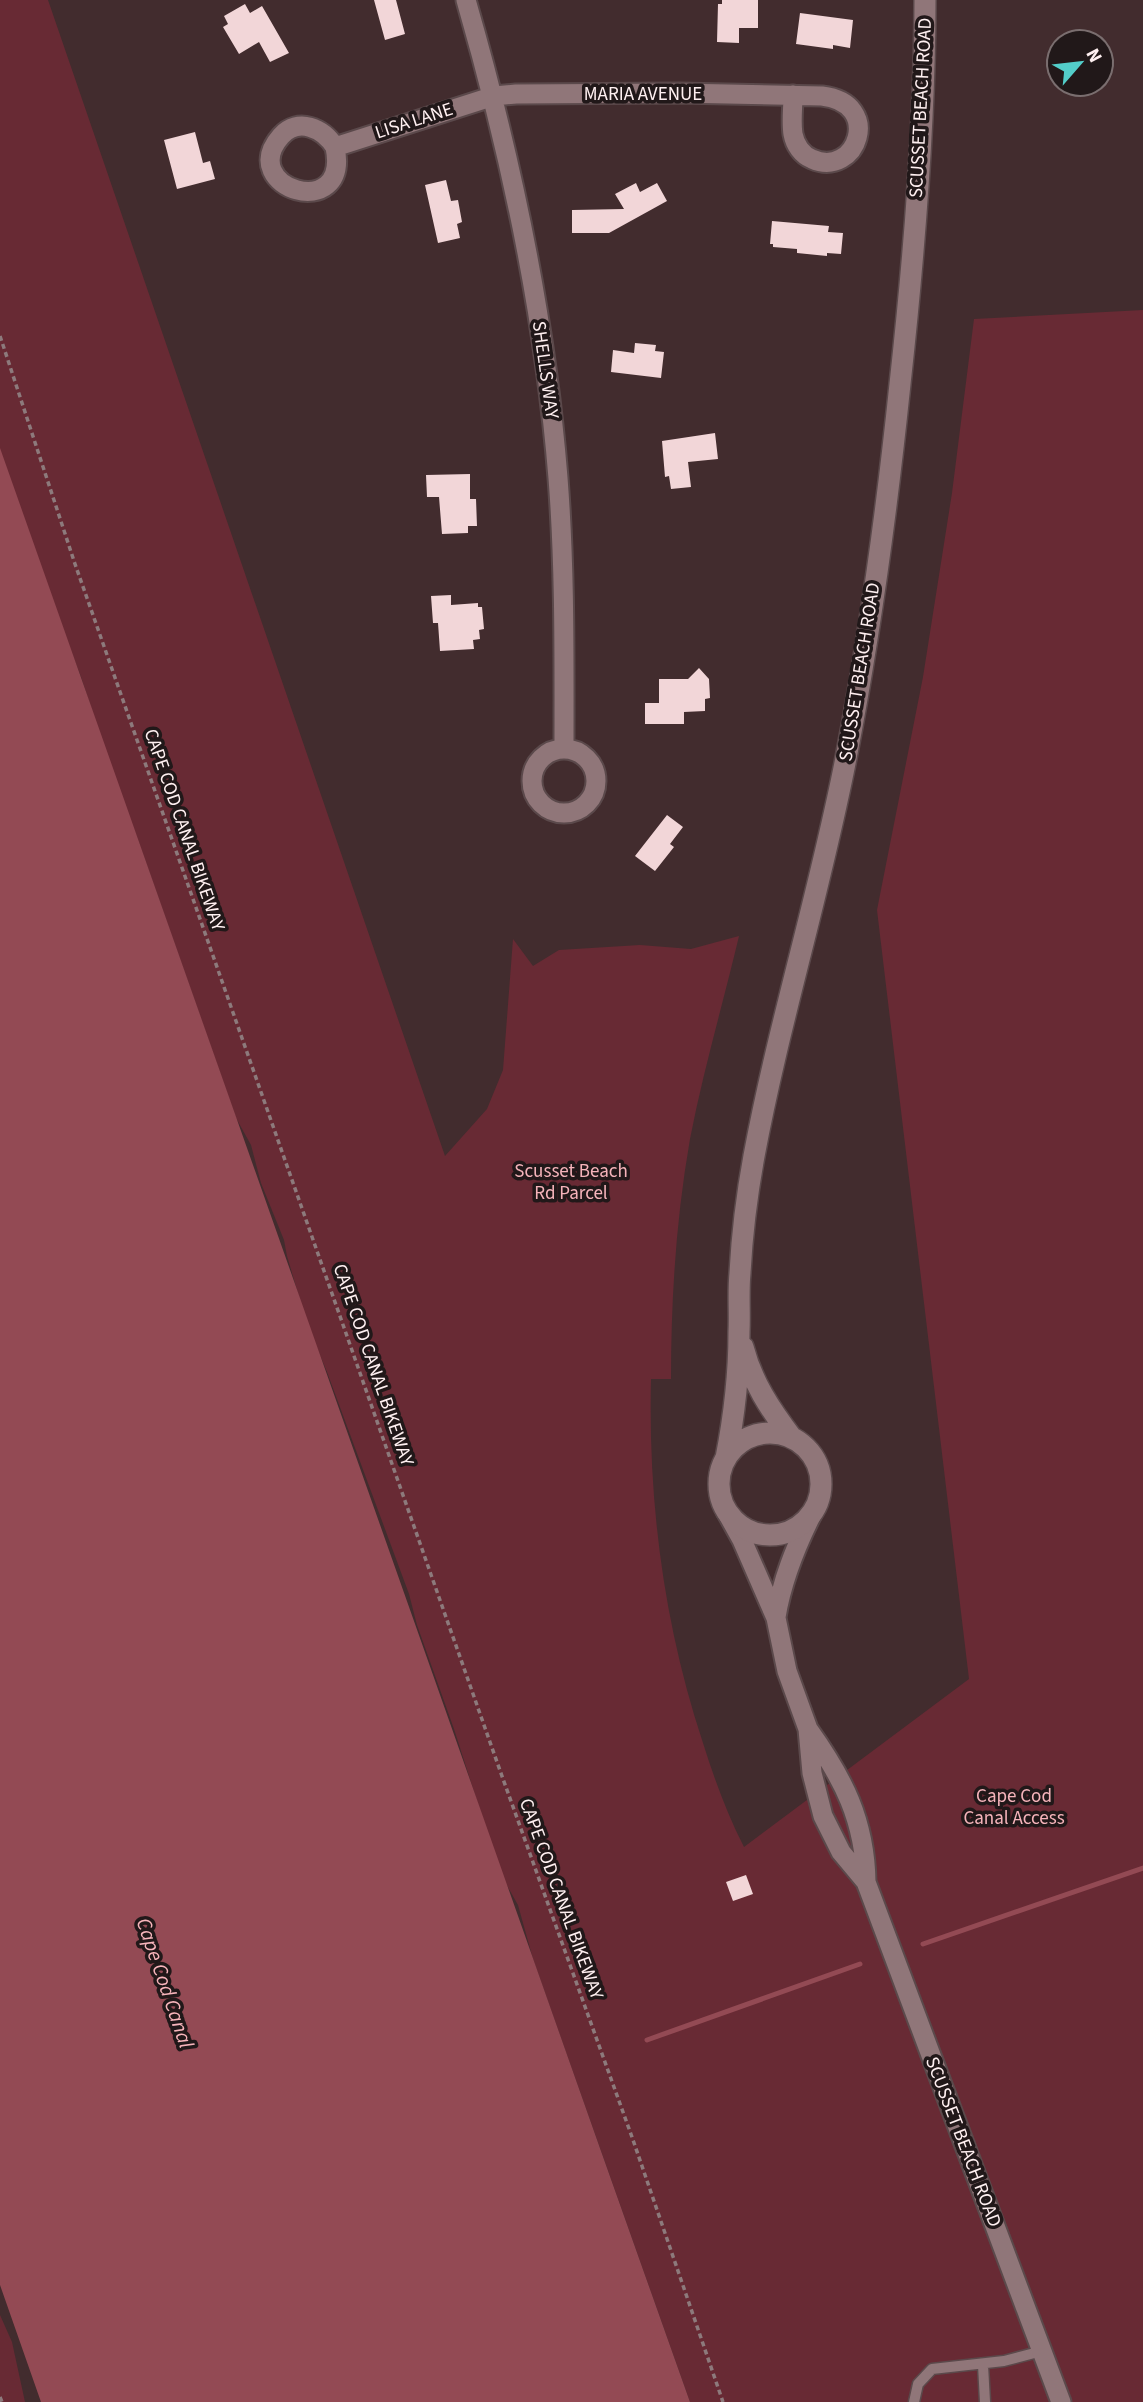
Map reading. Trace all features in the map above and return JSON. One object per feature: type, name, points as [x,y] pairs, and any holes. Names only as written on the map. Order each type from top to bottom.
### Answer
[{"type":"main road","name":"SCUSSET BEACH ROAD","points":[[726,1511],[720,1498],[719,1484],[733,1419],[740,1276],[752,1169],[773,1065],[844,771],[880,550],[912,268],[923,93],[925,0]]},
{"type":"main road","name":"SCUSSET BEACH ROAD","points":[[739,1335],[747,1365],[767,1404],[792,1438],[809,1452],[820,1471],[820,1494],[812,1514]]},
{"type":"main road","points":[[726,1458],[748,1437],[762,1433],[778,1433],[792,1438]]},
{"type":"main road","points":[[726,1511],[737,1524],[768,1536],[785,1534],[800,1526],[812,1514]]},
{"type":"street","name":"SHELLS WAY","points":[[466,0],[494,96],[513,179],[548,386],[558,475],[564,580],[564,749]]},
{"type":"street","name":"MARIA AVENUE","points":[[494,96],[679,93],[793,95]]},
{"type":"street","name":"LISA LANE","points":[[335,146],[494,96]]},
{"type":"street","name":"SCUSSET BEACH ROAD","points":[[726,1511],[742,1540],[776,1618],[787,1671],[808,1729]]},
{"type":"street","name":"SCUSSET BEACH ROAD","points":[[776,1618],[788,1568],[812,1514]]},
{"type":"street","points":[[808,1729],[830,1759],[851,1799],[863,1845],[866,1882]]},
{"type":"street","points":[[808,1729],[812,1773],[823,1816],[841,1852],[866,1882]]},
{"type":"street","name":"SCUSSET BEACH ROAD","points":[[866,1882],[1061,2402]]},
{"type":"lane","points":[[914,2402],[918,2384],[932,2369],[984,2365],[1042,2351]]},
{"type":"lane","points":[[984,2365],[985,2402]]},
{"type":"path","name":"CAPE COD CANAL BIKEWAY","points":[[0,336],[75,565],[632,2137],[723,2402]]},
{"type":"path","points":[[0,2397],[2,2402]]},
{"type":"green space","points":[[0,0],[48,0],[445,1156],[487,1109],[503,1070],[513,939],[533,966],[559,950],[640,945],[691,949],[739,936],[690,1139],[675,1259],[671,1379],[651,1379],[651,1425],[652,1472],[661,1563],[678,1654],[689,1699],[712,1769],[726,1809],[744,1847],[969,1679],[877,910],[923,677],[952,493],[974,319],[1143,310],[1143,2402],[690,2402],[533,1959],[518,1905],[500,1873],[409,1594],[307,1324],[284,1240],[261,1183],[251,1145],[236,1118],[81,677],[0,464]]},
{"type":"green space","points":[[0,2315],[12,2342],[25,2402],[0,2402]]},
{"type":"water","name":"Cape Cod Canal","points":[[0,448],[690,2402],[41,2402],[0,2285]]},
{"type":"building","points":[[374,0],[396,0],[405,34],[385,40]]},
{"type":"building","points":[[722,0],[758,0],[758,28],[739,28],[739,43],[717,42],[718,4],[722,4]]},
{"type":"building","points":[[245,4],[250,13],[262,6],[289,53],[270,62],[259,42],[239,54],[223,27],[228,24],[224,16]]},
{"type":"building","points":[[800,13],[853,20],[850,48],[833,45],[833,49],[796,44]]},
{"type":"building","points":[[195,132],[203,163],[210,161],[215,179],[177,189],[164,140]]},
{"type":"building","points":[[446,180],[451,201],[458,200],[462,222],[457,224],[460,238],[438,243],[425,185]]},
{"type":"building","points":[[636,183],[640,192],[657,183],[667,201],[609,233],[572,233],[572,210],[624,209],[615,194]]},
{"type":"building","points":[[772,221],[829,226],[828,232],[843,233],[841,254],[827,253],[827,256],[797,253],[797,249],[773,247],[773,244],[770,244]]},
{"type":"building","points":[[635,343],[656,345],[655,351],[664,352],[661,378],[611,372],[613,350],[634,353]]},
{"type":"building","points":[[715,433],[718,459],[688,462],[691,487],[671,489],[669,476],[665,477],[662,441]]},
{"type":"building","points":[[470,474],[470,499],[476,499],[477,526],[468,526],[468,533],[442,534],[439,497],[427,497],[426,475]]},
{"type":"building","points":[[451,595],[451,605],[478,603],[478,607],[482,607],[484,629],[479,630],[480,639],[473,640],[474,649],[440,651],[438,623],[433,623],[431,596]]},
{"type":"building","points":[[699,668],[709,679],[710,698],[705,699],[705,711],[684,712],[684,724],[645,724],[645,703],[659,703],[659,679],[688,679]]},
{"type":"building","points":[[667,815],[683,827],[670,844],[674,847],[655,871],[635,856]]},
{"type":"building","points":[[746,1875],[753,1894],[733,1901],[726,1882]]},
{"type":"waterway","points":[[923,1944],[1143,1868]]},
{"type":"waterway","points":[[647,2040],[860,1964]]},
{"type":"park label","name":"Scusset Beach Rd Parcel","points":[[571,1182]]},
{"type":"park label","name":"Cape Cod Canal Access","points":[[1014,1807]]}]
